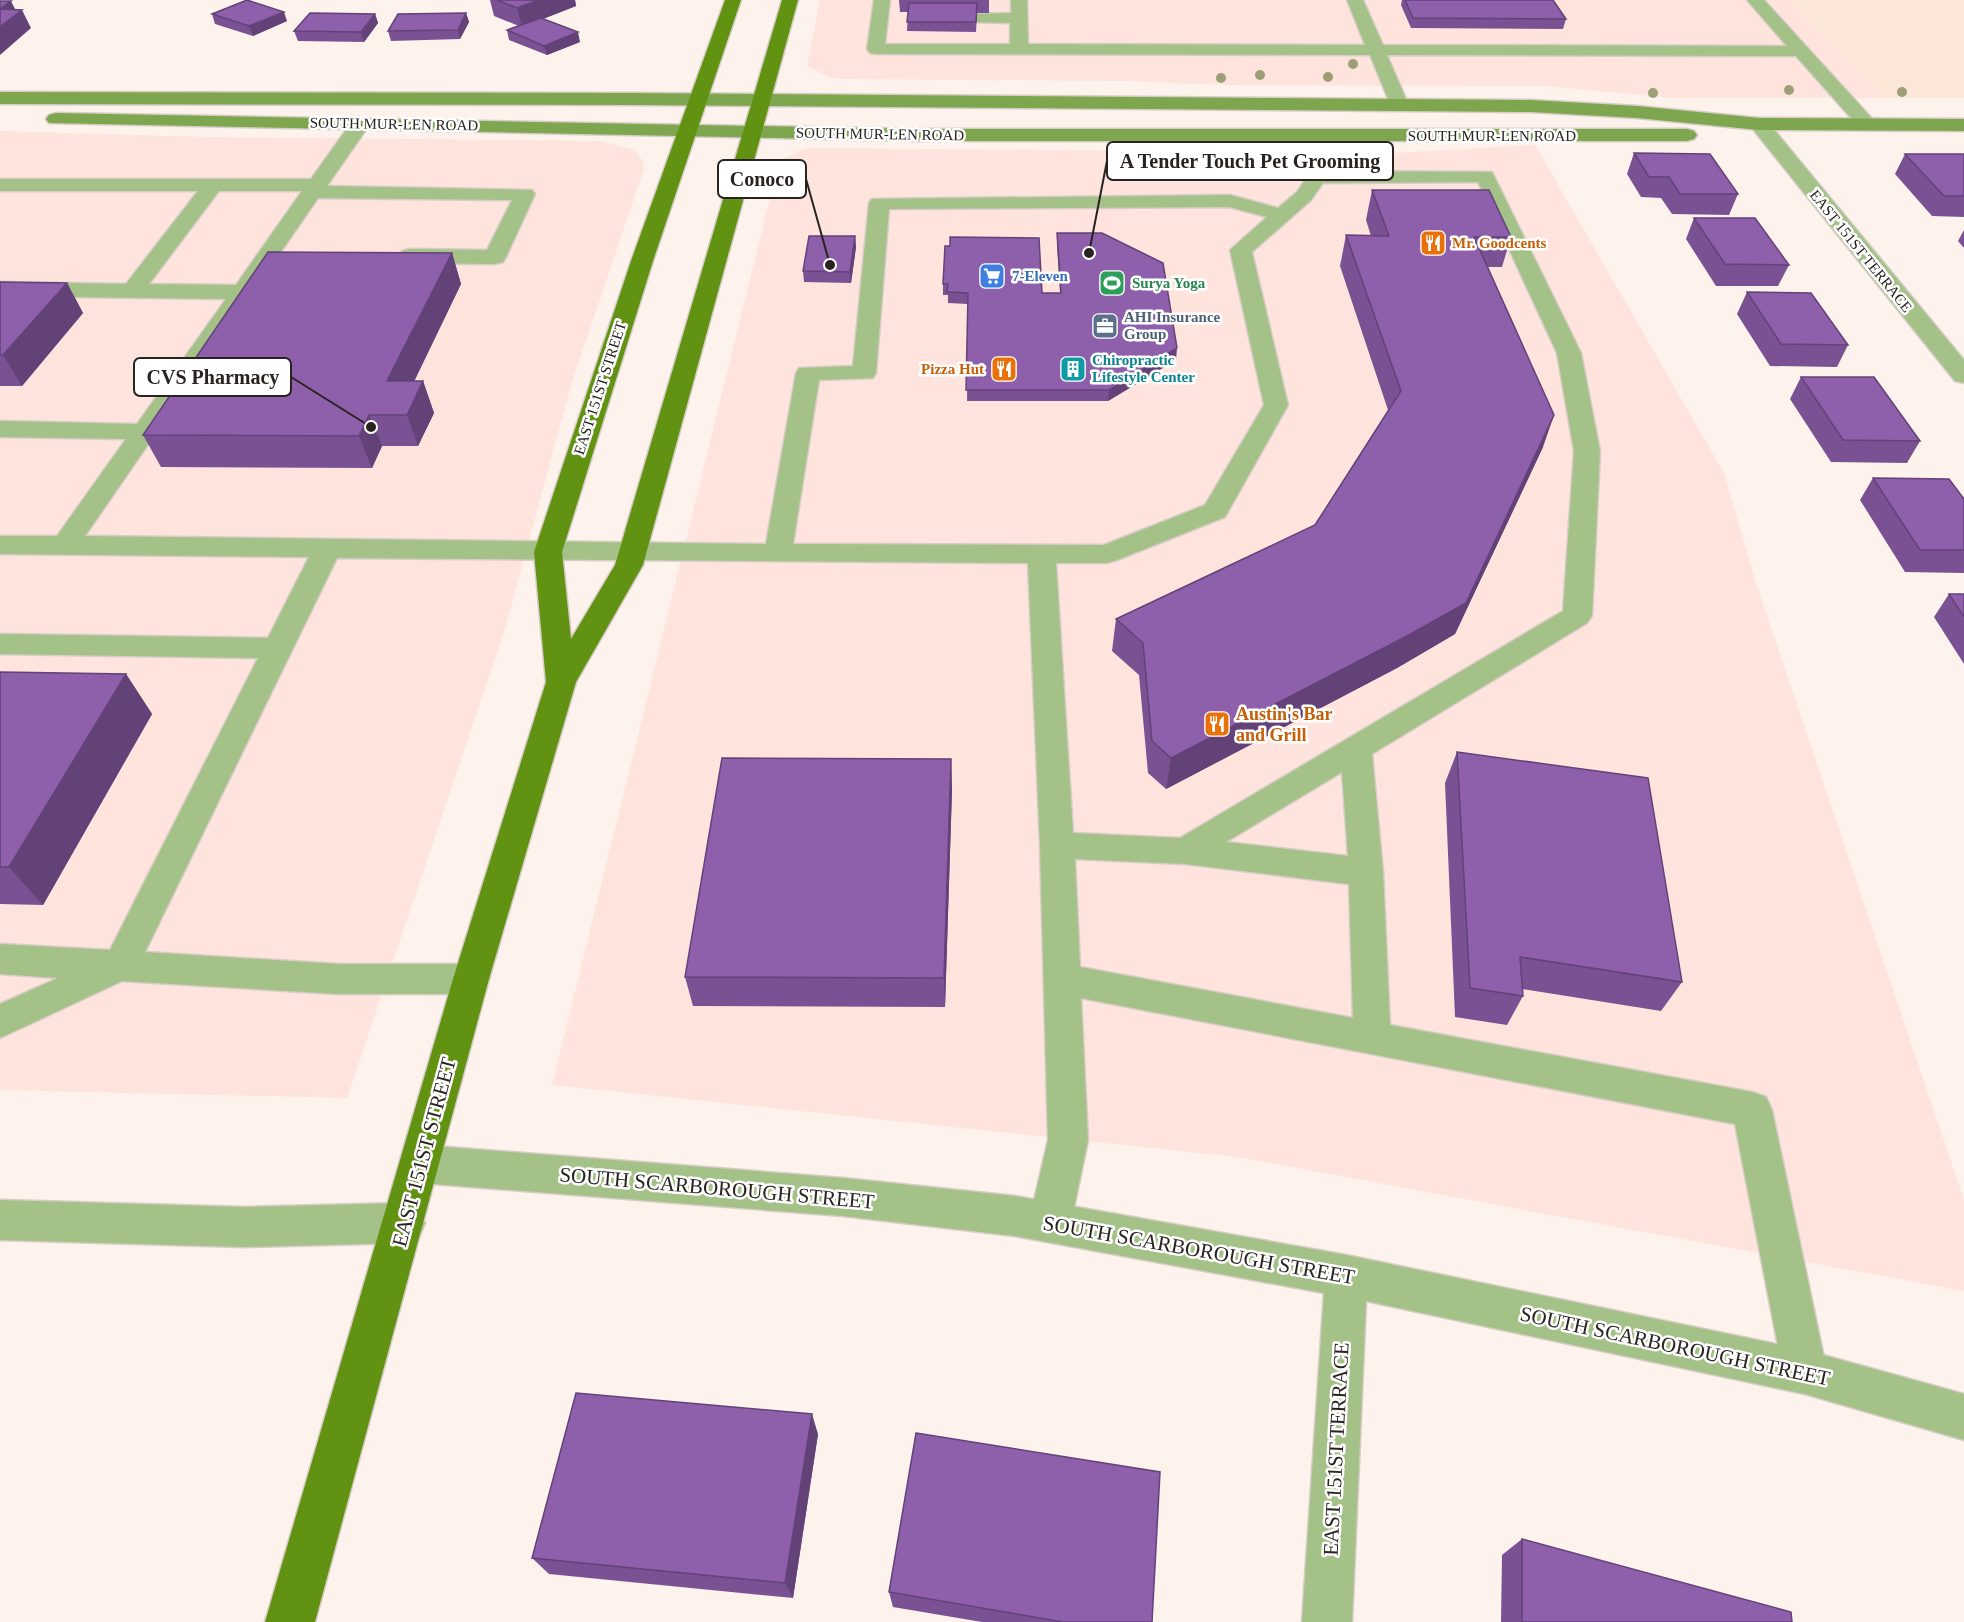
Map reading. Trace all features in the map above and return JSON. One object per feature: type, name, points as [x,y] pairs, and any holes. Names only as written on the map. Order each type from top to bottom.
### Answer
[{"type":"main road","name":"EAST 151ST STREET","points":[[561,682],[548,552],[638,272],[733,0]]},
{"type":"main road","name":"EAST 151ST STREET","points":[[290,1622],[421,1164],[471,979],[561,682],[629,566],[790,0]]},
{"type":"main road","name":"SOUTH MUR-LEN ROAD","points":[[0,98],[1542,106],[1637,112],[1759,124],[1964,125]]},
{"type":"main road","points":[[1155,136],[1189,128],[1249,121],[1382,120],[1396,115],[1400,106]]},
{"type":"main road","name":"SOUTH MUR-LEN ROAD","points":[[35,119],[687,129],[752,132],[1155,136],[1701,135],[1759,124]]},
{"type":"street","points":[[1019,0],[1019,49]]},
{"type":"street","points":[[1354,0],[1400,106]]},
{"type":"street","points":[[1755,0],[1867,124]]},
{"type":"street","points":[[882,9],[876,49],[1801,51]]},
{"type":"street","points":[[882,9],[898,22]]},
{"type":"street","points":[[977,22],[1019,22]]},
{"type":"street","points":[[65,545],[242,292],[282,253],[314,189],[360,124]]},
{"type":"street","name":"EAST 151ST TERRACE","points":[[1759,124],[1964,376]]},
{"type":"street","points":[[1304,136],[1317,177]]},
{"type":"street","points":[[1185,851],[1577,616],[1587,452],[1569,353],[1485,176],[1317,177]]},
{"type":"street","points":[[0,545],[632,553],[1107,554],[1215,511],[1276,405],[1241,250],[1304,196],[1317,177]]},
{"type":"street","points":[[0,185],[212,186],[525,194],[495,257],[388,255]]},
{"type":"street","points":[[132,291],[212,186]]},
{"type":"street","points":[[778,553],[808,373],[864,373],[879,203],[1230,201],[1282,214]]},
{"type":"street","points":[[0,290],[242,292]]},
{"type":"street","points":[[0,429],[144,432]]},
{"type":"street","points":[[0,1022],[121,965],[327,549]]},
{"type":"street","points":[[1042,554],[1058,844],[1068,1140],[1050,1222]]},
{"type":"street","points":[[0,645],[279,648]]},
{"type":"street","points":[[1356,748],[1366,872],[1371,1036]]},
{"type":"street","points":[[1058,844],[1185,851],[1366,872]]},
{"type":"street","points":[[0,959],[338,979],[471,979]]},
{"type":"street","points":[[1063,979],[1752,1110],[1805,1372]]},
{"type":"street","name":"SOUTH SCARBOROUGH STREET","points":[[421,1164],[843,1197],[1015,1216],[1346,1276],[1805,1372],[1964,1417]]},
{"type":"street","points":[[0,1220],[244,1227],[404,1223]]},
{"type":"street","name":"EAST 151ST TERRACE","points":[[1327,1622],[1346,1276]]},
{"type":"shaded area","points":[[820,0],[1788,0],[1882,98],[1672,98],[1545,86],[1224,85],[1129,81],[841,79],[828,77],[807,66]]},
{"type":"shaded area","points":[[1788,0],[1964,0],[1964,98],[1882,98]]},
{"type":"shaded area","points":[[0,131],[209,137],[600,141],[634,150],[643,161],[644,169],[572,382],[505,629],[347,1098],[0,1090]]},
{"type":"shaded area","points":[[1535,145],[1724,473],[1756,583],[1964,1200],[1964,1291],[1237,1157],[552,1085],[779,161],[805,148],[1391,153]]},
{"type":"building","points":[[247,0],[284,12],[249,26],[212,14]]},
{"type":"building","points":[[497,0],[539,0],[517,8]]},
{"type":"building","points":[[1405,0],[1553,0],[1566,19],[1413,18]]},
{"type":"building","points":[[0,1],[11,1],[0,9]]},
{"type":"building","points":[[909,3],[977,3],[976,22],[907,22]]},
{"type":"building","points":[[0,9],[22,10],[0,27]]},
{"type":"building","points":[[310,13],[375,14],[361,32],[294,31]]},
{"type":"building","points":[[466,13],[458,30],[388,31],[398,14]]},
{"type":"building","points":[[541,18],[578,32],[544,46],[507,30]]},
{"type":"building","points":[[1634,153],[1710,154],[1738,194],[1680,194],[1669,177],[1649,177]]},
{"type":"building","points":[[1905,154],[1964,154],[1964,196],[1944,196]]},
{"type":"building","points":[[1372,190],[1489,190],[1511,237],[1474,237],[1554,415],[1466,603],[1171,758],[1152,741],[1143,643],[1116,619],[1315,525],[1401,391],[1346,235],[1389,236]]},
{"type":"building","points":[[1694,218],[1755,218],[1789,265],[1725,264]]},
{"type":"building","points":[[1057,233],[1102,233],[1163,263],[1177,348],[1109,390],[966,390],[968,293],[947,292],[948,284],[943,284],[945,246],[950,246],[950,237],[1039,238],[1042,293],[1061,293]]},
{"type":"building","points":[[809,236],[855,236],[850,272],[803,271]]},
{"type":"building","points":[[268,252],[452,253],[387,381],[423,381],[407,415],[369,415],[359,436],[143,435]]},
{"type":"building","points":[[0,282],[67,283],[3,355],[0,355]]},
{"type":"building","points":[[1747,292],[1811,293],[1848,345],[1781,344]]},
{"type":"building","points":[[1801,377],[1874,377],[1920,441],[1843,440]]},
{"type":"building","points":[[1873,478],[1949,479],[1964,499],[1964,550],[1920,550]]},
{"type":"building","points":[[1949,594],[1964,594],[1964,617]]},
{"type":"building","points":[[0,672],[126,674],[9,867],[0,867]]},
{"type":"building","points":[[1457,752],[1648,778],[1682,982],[1520,957],[1523,996],[1470,988]]},
{"type":"building","points":[[722,758],[951,759],[944,978],[685,977]]},
{"type":"building","points":[[576,1393],[812,1414],[785,1583],[532,1558]]},
{"type":"building","points":[[916,1433],[1160,1472],[1152,1622],[1063,1622],[889,1592]]},
{"type":"building","points":[[1522,1539],[1791,1612],[1792,1622],[1522,1622]]},
{"type":"place","name":"Mr. Goodcents","points":[[1433,243]]},
{"type":"place","name":"A Tender Touch Pet Grooming","points":[[1089,253]]},
{"type":"place","name":"Conoco","points":[[830,265]]},
{"type":"place","name":"7-Eleven","points":[[992,276]]},
{"type":"place","name":"Surya Yoga","points":[[1112,283]]},
{"type":"place","name":"AHI Insurance Group","points":[[1105,326]]},
{"type":"place","name":"Pizza Hut","points":[[1004,369]]},
{"type":"place","name":"Chiropractic Lifestyle Center","points":[[1073,369]]},
{"type":"place","name":"CVS Pharmacy","points":[[371,427]]},
{"type":"place","name":"Austin's Bar and Grill","points":[[1217,724]]}]
